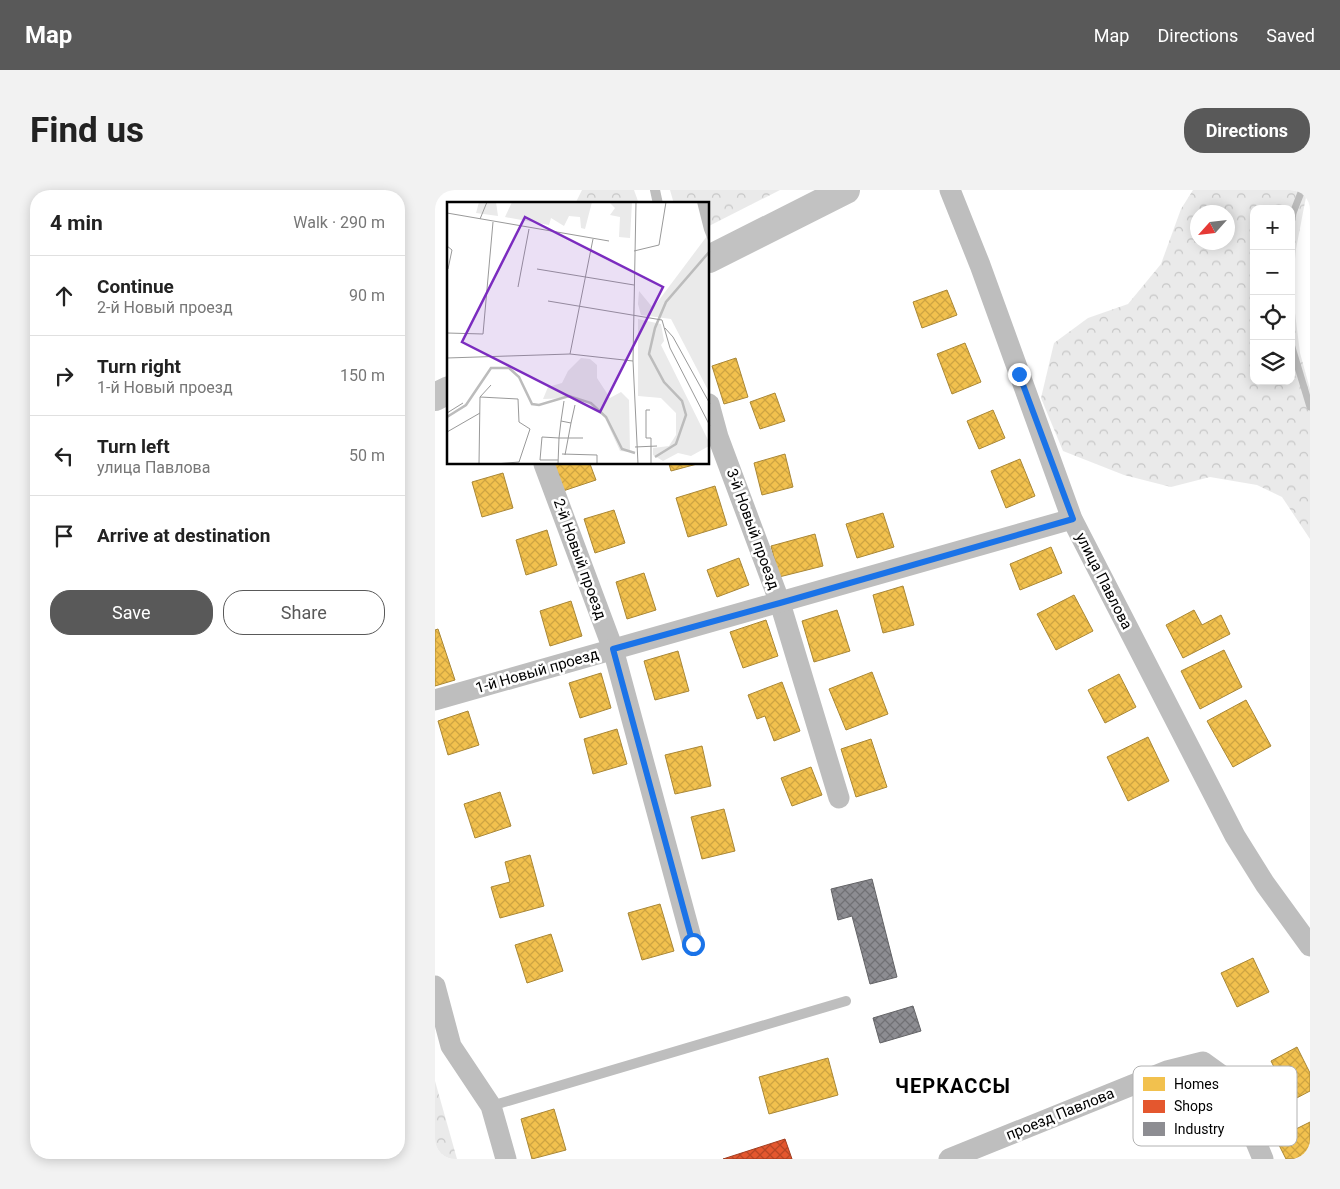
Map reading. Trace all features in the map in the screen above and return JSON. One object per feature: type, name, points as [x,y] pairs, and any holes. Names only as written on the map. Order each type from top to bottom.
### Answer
[{"type":"main road","points":[[710,258],[846,190]]},
{"type":"main road","points":[[435,397],[447,391]]},
{"type":"street","name":"улица Павлова","points":[[950,190],[980,265],[1073,519],[1235,836],[1265,884],[1310,946]]},
{"type":"street","name":"3-й Новый проезд","points":[[710,408],[718,437],[780,603],[839,798]]},
{"type":"street","name":"2-й Новый проезд","points":[[544,465],[613,649],[693,944]]},
{"type":"street","name":"1-й Новый проезд","points":[[435,700],[1073,519]]},
{"type":"street","points":[[435,986],[451,1046],[491,1106],[506,1159]]},
{"type":"street","name":"проезд Павлова","points":[[1187,1066],[1203,1062],[1209,1066]]},
{"type":"street","name":"проезд Павлова","points":[[949,1159],[1133,1085]]},
{"type":"street","name":"проезд Павлова","points":[[1258,1146],[1263,1159]]},
{"type":"lane","points":[[491,1106],[846,1001]]},
{"type":"green space","points":[[582,190],[634,190],[638,202],[576,202]]},
{"type":"green space","points":[[670,190],[780,190],[710,225],[710,202],[673,202]]},
{"type":"green space","points":[[1193,190],[1310,190],[1306,197],[1295,259],[1295,205],[1250,205],[1250,385],[1295,385],[1295,313],[1300,353],[1310,389],[1310,539],[1282,497],[1257,485],[1210,477],[1171,487],[1124,475],[1063,451],[1041,398],[1054,343],[1088,318],[1128,304],[1161,264],[1181,209]]},
{"type":"green space","points":[[435,1081],[457,1159],[435,1159]]},
{"type":"building: Homes","points":[[947,290],[957,315],[922,328],[913,302]]},
{"type":"building: Homes","points":[[965,343],[981,382],[952,394],[937,354]]},
{"type":"building: Homes","points":[[736,358],[748,397],[724,404],[712,366]]},
{"type":"building: Homes","points":[[775,393],[785,421],[760,429],[750,402]]},
{"type":"building: Homes","points":[[993,410],[1005,438],[979,449],[967,421]]},
{"type":"building: Homes","points":[[785,454],[793,487],[762,495],[754,463]]},
{"type":"building: Homes","points":[[1020,459],[1035,496],[1006,508],[991,471]]},
{"type":"building: Homes","points":[[554,465],[590,465],[596,480],[563,491]]},
{"type":"building: Homes","points":[[669,465],[693,465],[671,471]]},
{"type":"building: Homes","points":[[503,473],[513,508],[482,517],[472,482]]},
{"type":"building: Homes","points":[[715,486],[727,525],[688,537],[676,498]]},
{"type":"building: Homes","points":[[614,510],[625,543],[595,553],[584,519]]},
{"type":"building: Homes","points":[[883,513],[894,547],[857,558],[846,524]]},
{"type":"building: Homes","points":[[547,530],[557,565],[526,575],[516,540]]},
{"type":"building: Homes","points":[[815,534],[823,566],[779,577],[771,546]]},
{"type":"building: Homes","points":[[1051,547],[1062,573],[1020,590],[1010,564]]},
{"type":"building: Homes","points":[[739,558],[749,585],[717,597],[707,570]]},
{"type":"building: Homes","points":[[644,573],[656,610],[627,619],[616,582]]},
{"type":"building: Homes","points":[[903,586],[914,625],[883,633],[873,595]]},
{"type":"building: Homes","points":[[1074,595],[1093,631],[1056,650],[1037,614]]},
{"type":"building: Homes","points":[[571,601],[582,636],[550,646],[540,611]]},
{"type":"building: Homes","points":[[837,610],[850,651],[814,662],[802,621]]},
{"type":"building: Homes","points":[[1194,610],[1202,625],[1221,615],[1230,634],[1183,658],[1166,625]]},
{"type":"building: Homes","points":[[766,620],[778,656],[743,668],[730,632]]},
{"type":"building: Homes","points":[[438,629],[455,680],[435,686],[435,630]]},
{"type":"building: Homes","points":[[1224,650],[1242,687],[1200,709],[1181,671]]},
{"type":"building: Homes","points":[[678,651],[689,691],[655,700],[644,661]]},
{"type":"building: Homes","points":[[872,672],[888,714],[846,730],[829,689]]},
{"type":"building: Homes","points":[[601,673],[611,708],[580,718],[569,683]]},
{"type":"building: Homes","points":[[1119,674],[1136,707],[1105,723],[1088,690]]},
{"type":"building: Homes","points":[[782,682],[800,731],[774,741],[765,716],[757,719],[748,695]]},
{"type":"building: Homes","points":[[1246,700],[1271,746],[1233,767],[1207,721]]},
{"type":"building: Homes","points":[[468,711],[479,745],[448,755],[438,721]]},
{"type":"building: Homes","points":[[617,729],[627,764],[593,774],[584,739]]},
{"type":"building: Homes","points":[[1148,737],[1169,781],[1128,801],[1107,757]]},
{"type":"building: Homes","points":[[871,739],[887,787],[856,797],[841,749]]},
{"type":"building: Homes","points":[[702,746],[711,786],[675,794],[665,755]]},
{"type":"building: Homes","points":[[811,767],[822,795],[792,806],[781,778]]},
{"type":"building: Homes","points":[[500,792],[511,826],[475,838],[464,804]]},
{"type":"building: Homes","points":[[724,809],[735,851],[702,859],[691,817]]},
{"type":"building: Homes","points":[[530,855],[544,906],[500,918],[491,887],[510,882],[505,862]]},
{"type":"building: Homes","points":[[660,904],[674,951],[642,960],[628,913]]},
{"type":"building: Homes","points":[[551,934],[563,971],[527,983],[515,945]]},
{"type":"building: Homes","points":[[1253,958],[1269,992],[1237,1007],[1221,973]]},
{"type":"building: Homes","points":[[1297,1047],[1310,1073],[1310,1091],[1297,1098],[1297,1066],[1274,1066],[1271,1061]]},
{"type":"building: Homes","points":[[828,1058],[838,1095],[769,1114],[759,1077]]},
{"type":"building: Homes","points":[[554,1109],[566,1150],[532,1159],[521,1119]]},
{"type":"building: Homes","points":[[1310,1122],[1310,1158],[1286,1159],[1280,1146],[1297,1146],[1297,1128]]},
{"type":"building: Shops","points":[[785,1139],[792,1159],[723,1159]]},
{"type":"building: Industry","points":[[872,879],[897,977],[870,984],[852,916],[838,920],[831,889]]},
{"type":"building: Industry","points":[[913,1006],[921,1031],[880,1043],[873,1018]]},
{"type":"waterway","points":[[1295,208],[1302,190]]},
{"type":"waterway","points":[[1295,357],[1310,407]]},
{"type":"district","name":"ЧЕРКАССЫ","points":[[953,1086]]},
{"type":"route","points":[[693,944],[613,649],[1073,519],[1019,374]]}]
